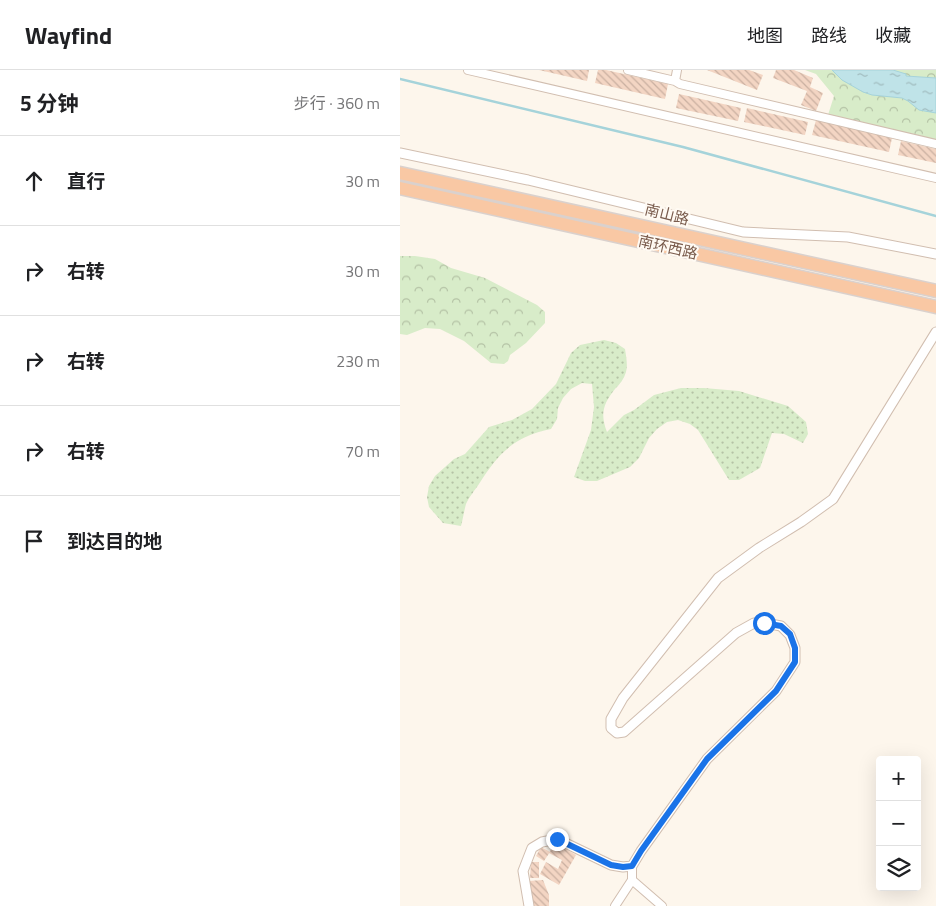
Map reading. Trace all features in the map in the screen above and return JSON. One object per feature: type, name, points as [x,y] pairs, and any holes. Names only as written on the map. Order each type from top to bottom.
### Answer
[{"type":"highway","name":"南环西路","points":[[400,173],[936,291]]},
{"type":"highway","name":"南环西路","points":[[400,188],[936,307]]},
{"type":"street","points":[[468,70],[936,178]]},
{"type":"street","points":[[628,70],[936,144]]},
{"type":"street","points":[[675,81],[677,70]]},
{"type":"street","name":"南山路","points":[[400,153],[528,180],[743,232],[848,238],[936,254]]},
{"type":"street","points":[[615,906],[632,880],[632,866],[641,851],[707,759],[776,691],[795,662],[795,648],[790,634],[781,626],[754,623],[736,633],[624,732],[617,733],[611,728],[611,719],[622,698],[718,578],[759,548],[801,522],[833,499],[936,332]]},
{"type":"street","points":[[529,906],[523,871],[532,848],[542,842],[557,839],[611,865],[632,866]]},
{"type":"street","points":[[632,880],[662,906]]},
{"type":"green space","points":[[805,70],[936,70],[936,142],[828,115],[834,96],[816,74]]},
{"type":"green space","points":[[400,256],[435,259],[451,268],[485,278],[537,305],[545,312],[545,323],[526,343],[510,355],[508,361],[504,364],[491,363],[464,341],[440,329],[425,328],[407,335],[400,334]]},
{"type":"green space","points":[[604,340],[616,343],[625,349],[627,363],[627,369],[622,381],[605,404],[603,414],[607,432],[624,415],[654,395],[681,388],[704,388],[739,391],[788,406],[806,422],[808,434],[803,443],[784,434],[772,433],[760,468],[739,480],[729,480],[698,430],[690,424],[678,420],[667,422],[649,438],[639,458],[630,467],[597,481],[585,481],[574,477],[591,430],[594,407],[592,384],[582,383],[571,389],[563,398],[558,408],[557,419],[551,429],[527,436],[500,455],[467,501],[461,526],[443,523],[429,507],[427,497],[429,486],[435,476],[454,459],[465,454],[489,427],[512,420],[532,409],[556,384],[571,353],[580,345]]},
{"type":"water","points":[[832,70],[893,70],[906,74],[906,76],[936,78],[936,113],[919,110],[902,98],[872,95],[863,92],[842,80]]},
{"type":"building","points":[[539,70],[589,70],[587,81]]},
{"type":"building","points":[[598,70],[606,70],[668,84],[665,99],[595,83]]},
{"type":"building","points":[[707,70],[749,70],[763,75],[757,90]]},
{"type":"building","points":[[776,70],[794,70],[813,78],[810,87],[823,93],[816,111],[801,105],[807,91],[773,78]]},
{"type":"building","points":[[679,94],[741,108],[738,121],[676,108]]},
{"type":"building","points":[[747,108],[808,122],[805,135],[744,122]]},
{"type":"building","points":[[816,120],[892,138],[889,152],[812,135]]},
{"type":"building","points":[[901,141],[936,149],[936,163],[898,155]]},
{"type":"building","points":[[555,843],[576,855],[559,885],[540,874],[546,862],[558,869],[562,860],[549,853]]},
{"type":"building","points":[[541,847],[550,852],[544,861],[536,856]]},
{"type":"building","points":[[531,862],[539,862],[539,878],[530,878]]},
{"type":"building","points":[[543,880],[549,895],[549,906],[531,906],[529,881]]},
{"type":"waterway","points":[[400,79],[683,147],[936,216]]},
{"type":"route","points":[[557,839],[611,865],[632,866],[707,759],[776,691],[795,662],[795,648],[790,634],[781,626],[764,623]]}]
